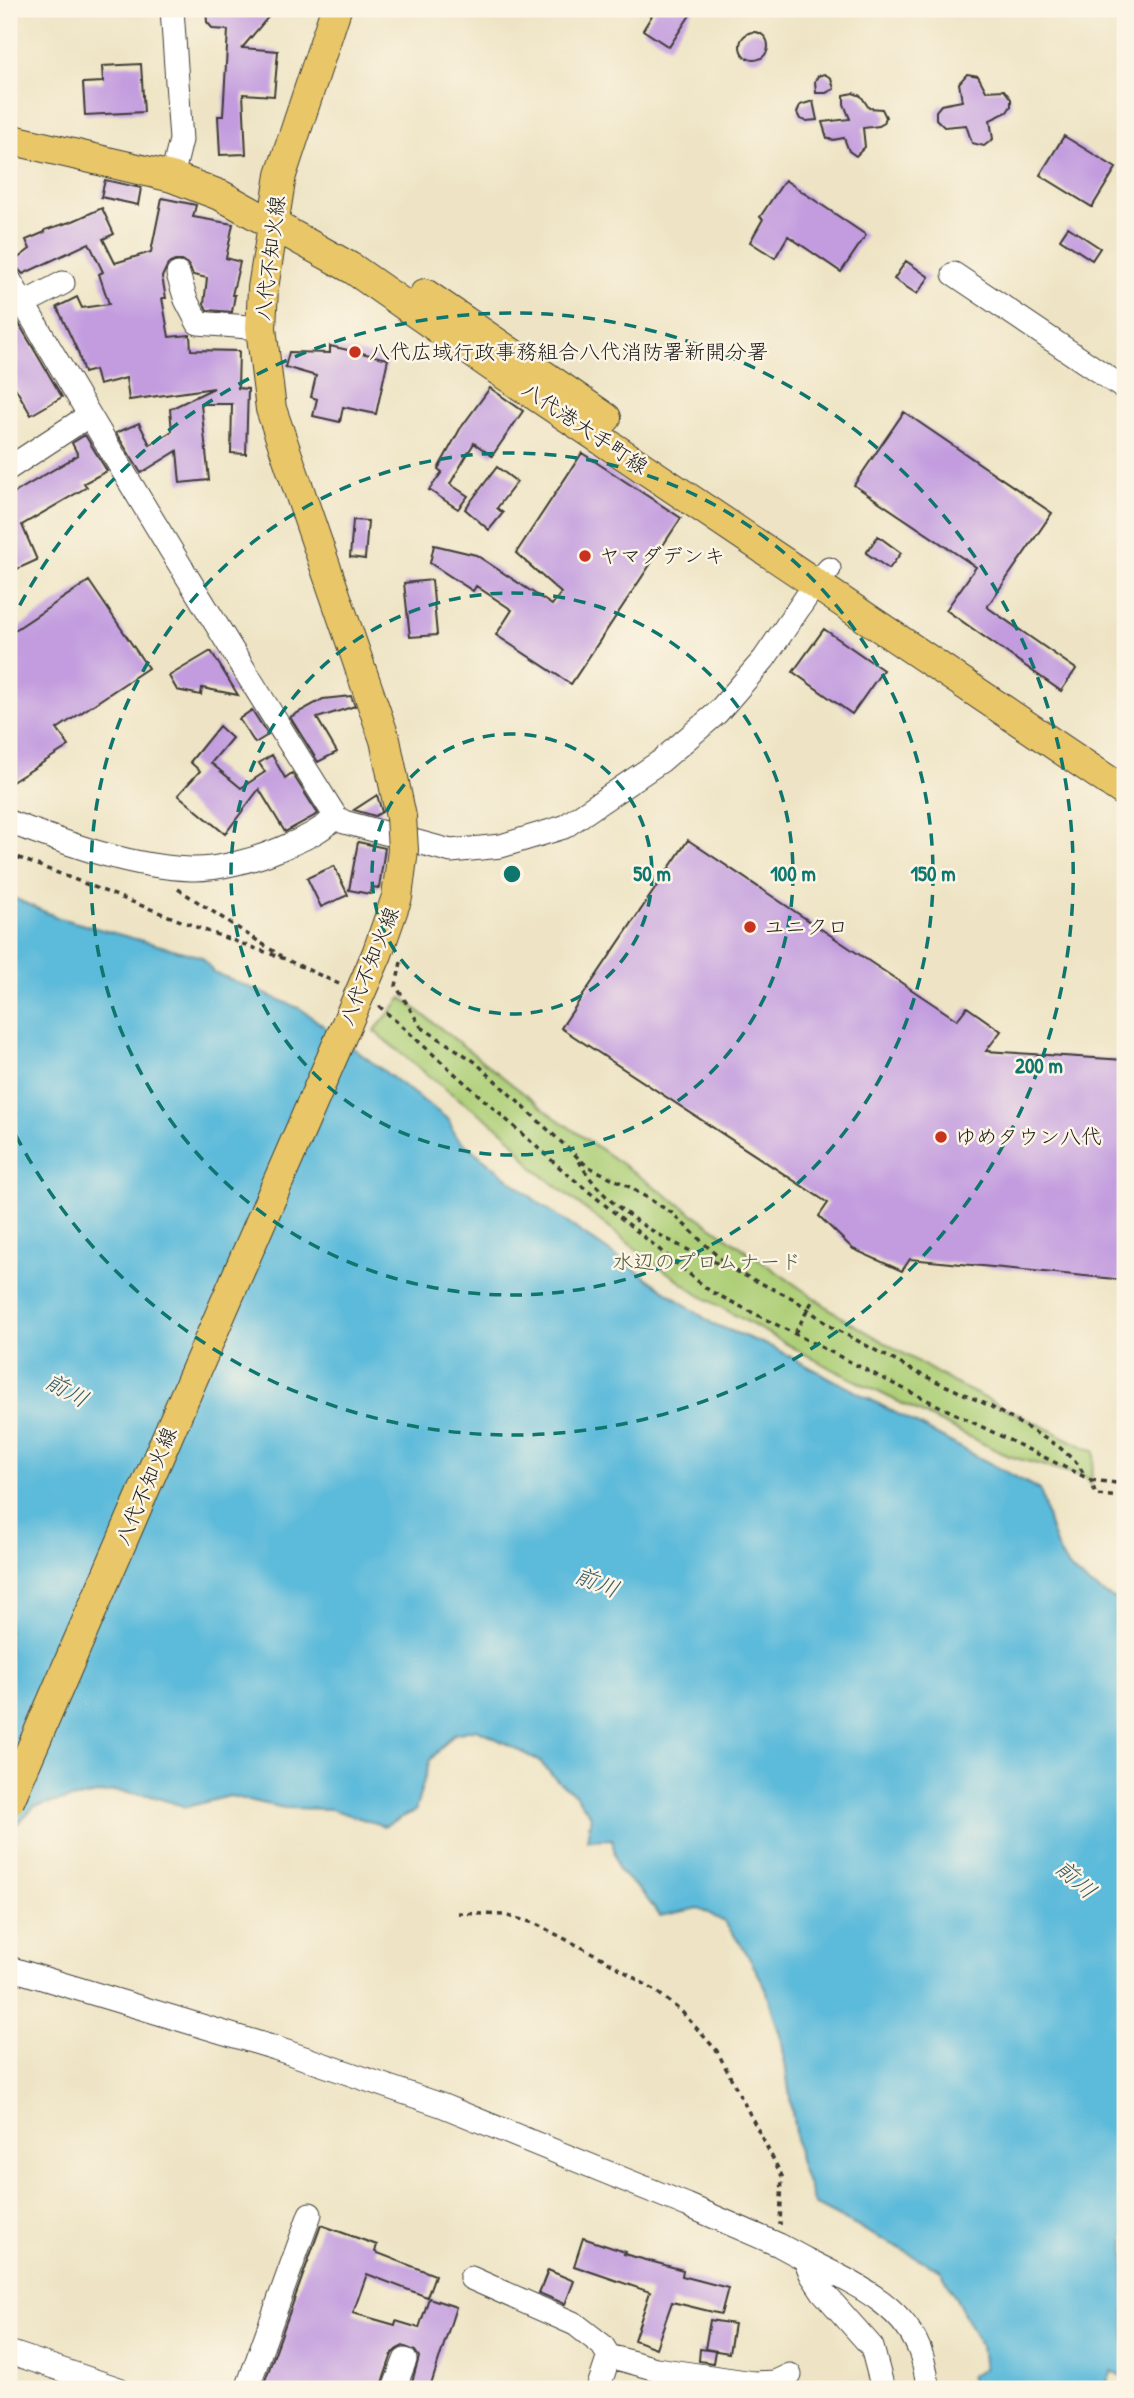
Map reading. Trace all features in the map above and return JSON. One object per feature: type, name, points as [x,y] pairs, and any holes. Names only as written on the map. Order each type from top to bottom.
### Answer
[{"type":"main road","name":"八代不知火線","points":[[9,1801],[377,954],[397,897],[403,850],[401,817],[385,740],[271,409],[261,328],[263,288],[281,175],[336,9]]},
{"type":"main road","name":"八代港大手町線","points":[[9,121],[175,169]]},
{"type":"main road","name":"八代港大手町線","points":[[9,139],[228,178],[274,213],[348,243],[1125,792]]},
{"type":"main road","name":"八代港大手町線","points":[[822,576],[1125,768]]},
{"type":"street","points":[[172,9],[181,140],[175,169]]},
{"type":"street","points":[[178,274],[186,300],[198,323],[261,328]]},
{"type":"street","points":[[954,274],[1125,389]]},
{"type":"street","points":[[9,279],[88,416],[336,817],[344,822],[451,851],[500,846],[564,827],[661,761],[717,713],[764,659],[822,576]]},
{"type":"street","points":[[23,304],[63,283]]},
{"type":"street","points":[[9,468],[88,416]]},
{"type":"street","points":[[9,822],[132,861],[193,869],[258,858],[319,832],[336,817]]},
{"type":"street","points":[[9,1968],[275,2049],[441,2105],[779,2245],[860,2286],[892,2309],[922,2355],[929,2389]]},
{"type":"street","points":[[247,2389],[310,2214]]},
{"type":"street","points":[[805,2259],[823,2292],[872,2347],[883,2389]]},
{"type":"street","points":[[471,2278],[575,2324],[602,2345],[609,2356],[656,2369],[753,2383],[775,2382],[790,2375]]},
{"type":"street","points":[[9,2352],[119,2389]]},
{"type":"street","points":[[598,2389],[609,2356]]},
{"type":"street","points":[[394,2389],[405,2360]]},
{"type":"path","points":[[9,854],[285,959],[345,988]]},
{"type":"path","points":[[223,916],[285,959]]},
{"type":"path","points":[[401,961],[396,986],[422,1029],[474,1061],[587,1166],[626,1185],[672,1213],[731,1269]]},
{"type":"path","points":[[369,1001],[381,1007],[566,1173],[710,1291],[1089,1479],[1125,1484]]},
{"type":"path","points":[[576,1157],[587,1176],[628,1216],[696,1254],[794,1299],[830,1326],[988,1405],[1058,1446],[1078,1464],[1097,1495],[1125,1497]]},
{"type":"path","points":[[795,1334],[814,1298]]},
{"type":"path","points":[[458,1913],[504,1915],[534,1923],[606,1960],[657,1992],[682,2012],[717,2051],[782,2176],[779,2245]]},
{"type":"green space","name":"水辺のプロムナード","points":[[402,998],[550,1114],[843,1318],[954,1383],[1095,1452],[1090,1485],[1086,1477],[1008,1456],[832,1369],[699,1295],[533,1168],[506,1133],[440,1085],[374,1031]]},
{"type":"water","name":"前川","points":[[9,896],[59,918],[202,957],[213,972],[301,1009],[449,1120],[455,1136],[539,1203],[713,1324],[772,1347],[1040,1490],[1052,1534],[1063,1559],[1083,1580],[1125,1605],[1125,2378],[1112,2371],[1104,2389],[975,2389],[970,2377],[984,2369],[981,2346],[941,2270],[814,2204],[799,2160],[782,2042],[765,1986],[743,1947],[724,1922],[699,1908],[660,1916],[644,1895],[618,1870],[612,1839],[587,1840],[591,1816],[576,1795],[538,1760],[477,1729],[454,1734],[430,1760],[415,1811],[384,1826],[331,1809],[284,1808],[230,1796],[186,1807],[148,1795],[113,1791],[35,1806],[9,1832]]},
{"type":"building","points":[[206,9],[275,9],[242,48],[278,51],[274,96],[243,94],[246,154],[220,155],[218,116],[223,116],[228,30],[213,29],[207,22]]},
{"type":"building","points":[[656,9],[694,9],[669,47],[643,30]]},
{"type":"building","points":[[754,32],[764,36],[768,46],[764,56],[754,60],[744,56],[740,46],[744,36]]},
{"type":"building","points":[[141,64],[144,112],[85,115],[83,83],[103,82],[102,66]]},
{"type":"building","points":[[824,74],[831,78],[834,89],[826,93],[816,93],[815,81],[818,76]]},
{"type":"building","points":[[967,74],[978,76],[986,91],[1004,90],[1011,99],[1007,112],[990,120],[993,139],[984,146],[972,143],[966,125],[944,127],[936,119],[936,111],[941,105],[962,101],[959,83]]},
{"type":"building","points":[[853,93],[861,96],[869,108],[882,109],[886,117],[884,123],[879,126],[863,128],[865,147],[856,156],[849,151],[844,138],[827,138],[822,122],[850,119],[844,104],[844,95]]},
{"type":"building","points":[[813,101],[817,120],[800,119],[797,113],[800,105]]},
{"type":"building","points":[[1064,136],[1116,168],[1092,207],[1040,175]]},
{"type":"building","points":[[105,180],[141,188],[138,205],[101,197]]},
{"type":"building","points":[[785,180],[866,235],[841,272],[788,236],[775,258],[750,242],[763,219],[760,217]]},
{"type":"building","points":[[162,198],[196,205],[193,217],[233,224],[226,258],[240,262],[232,295],[235,295],[232,312],[207,310],[204,304],[207,278],[193,275],[188,264],[182,261],[168,264],[162,277],[166,298],[162,298],[169,337],[190,335],[191,350],[239,351],[238,388],[248,389],[246,454],[231,453],[232,404],[201,404],[209,480],[180,483],[177,451],[141,473],[116,433],[139,423],[150,445],[172,431],[170,409],[214,388],[129,400],[126,378],[99,385],[95,370],[84,373],[78,352],[57,307],[77,297],[82,308],[109,304],[99,274],[103,272],[89,243],[23,274],[16,267],[9,265],[30,249],[26,240],[102,208],[114,234],[103,239],[115,263],[151,252]]},
{"type":"building","points":[[1068,227],[1100,248],[1092,260],[1060,239]]},
{"type":"building","points":[[906,261],[929,277],[917,294],[894,279]]},
{"type":"building","points":[[9,307],[62,397],[31,415],[9,377]]},
{"type":"building","points":[[330,346],[388,359],[376,414],[343,407],[340,422],[313,416],[317,399],[311,397],[316,376],[285,367],[289,352],[330,353]]},
{"type":"building","points":[[490,388],[523,411],[492,456],[474,443],[450,484],[468,496],[458,509],[429,490],[442,472],[438,469],[460,429]]},
{"type":"building","points":[[904,412],[1052,513],[987,607],[1076,669],[1061,691],[946,610],[976,567],[854,485]]},
{"type":"building","points":[[85,435],[107,471],[84,483],[87,487],[22,525],[37,560],[15,570],[9,557],[9,496],[78,455],[72,443]]},
{"type":"building","name":"ヤマダデンキ","points":[[582,453],[681,518],[571,684],[496,635],[512,610],[476,586],[473,591],[430,563],[434,545],[476,555],[552,605],[561,593],[516,553]]},
{"type":"building","points":[[497,467],[517,482],[497,508],[503,513],[489,530],[465,509]]},
{"type":"building","points":[[353,520],[368,521],[365,559],[350,557]]},
{"type":"building","points":[[878,536],[901,553],[889,569],[866,553]]},
{"type":"building","points":[[432,580],[437,635],[410,637],[404,583]]},
{"type":"building","points":[[89,581],[148,668],[57,729],[69,746],[9,784],[9,634]]},
{"type":"building","points":[[824,629],[883,670],[852,714],[793,672]]},
{"type":"building","points":[[211,651],[238,695],[202,688],[201,695],[177,690],[169,676]]},
{"type":"building","points":[[351,696],[355,706],[317,718],[337,752],[318,762],[290,717],[323,699]]},
{"type":"building","points":[[252,710],[268,735],[255,743],[239,719]]},
{"type":"building","points":[[219,726],[232,738],[211,763],[241,788],[265,772],[259,763],[272,755],[285,778],[292,773],[318,814],[285,832],[259,789],[225,834],[178,795],[200,771],[190,762]]},
{"type":"building","points":[[377,795],[382,812],[375,816],[354,810]]},
{"type":"building","points":[[688,840],[957,1020],[967,1007],[1001,1031],[986,1051],[1125,1060],[1125,1280],[910,1259],[902,1271],[853,1249],[819,1216],[828,1203],[561,1028]]},
{"type":"building","points":[[358,842],[385,848],[379,888],[372,887],[370,894],[349,890]]},
{"type":"building","points":[[334,866],[348,895],[321,907],[307,878]]},
{"type":"building","points":[[321,2225],[377,2245],[375,2252],[435,2275],[427,2297],[367,2274],[353,2313],[395,2325],[396,2321],[419,2328],[429,2298],[456,2307],[430,2388],[412,2382],[419,2357],[415,2351],[403,2346],[392,2354],[380,2389],[262,2389]]},
{"type":"building","points":[[583,2238],[625,2252],[624,2254],[683,2270],[682,2276],[728,2288],[721,2314],[672,2302],[656,2348],[634,2340],[650,2292],[574,2266]]},
{"type":"building","points":[[548,2270],[574,2281],[565,2304],[539,2293]]},
{"type":"building","points":[[710,2320],[734,2324],[729,2353],[705,2349]]},
{"type":"building","points":[[700,2349],[715,2351],[713,2363],[699,2361]]},
{"type":"place","name":"八代広域行政事務組合八代消防署新開分署","points":[[355,352]]},
{"type":"place","name":"ヤマダデンキ","points":[[585,556]]},
{"type":"place","name":"ユニクロ","points":[[750,927]]},
{"type":"place","name":"ゆめタウン八代","points":[[941,1137]]}]
